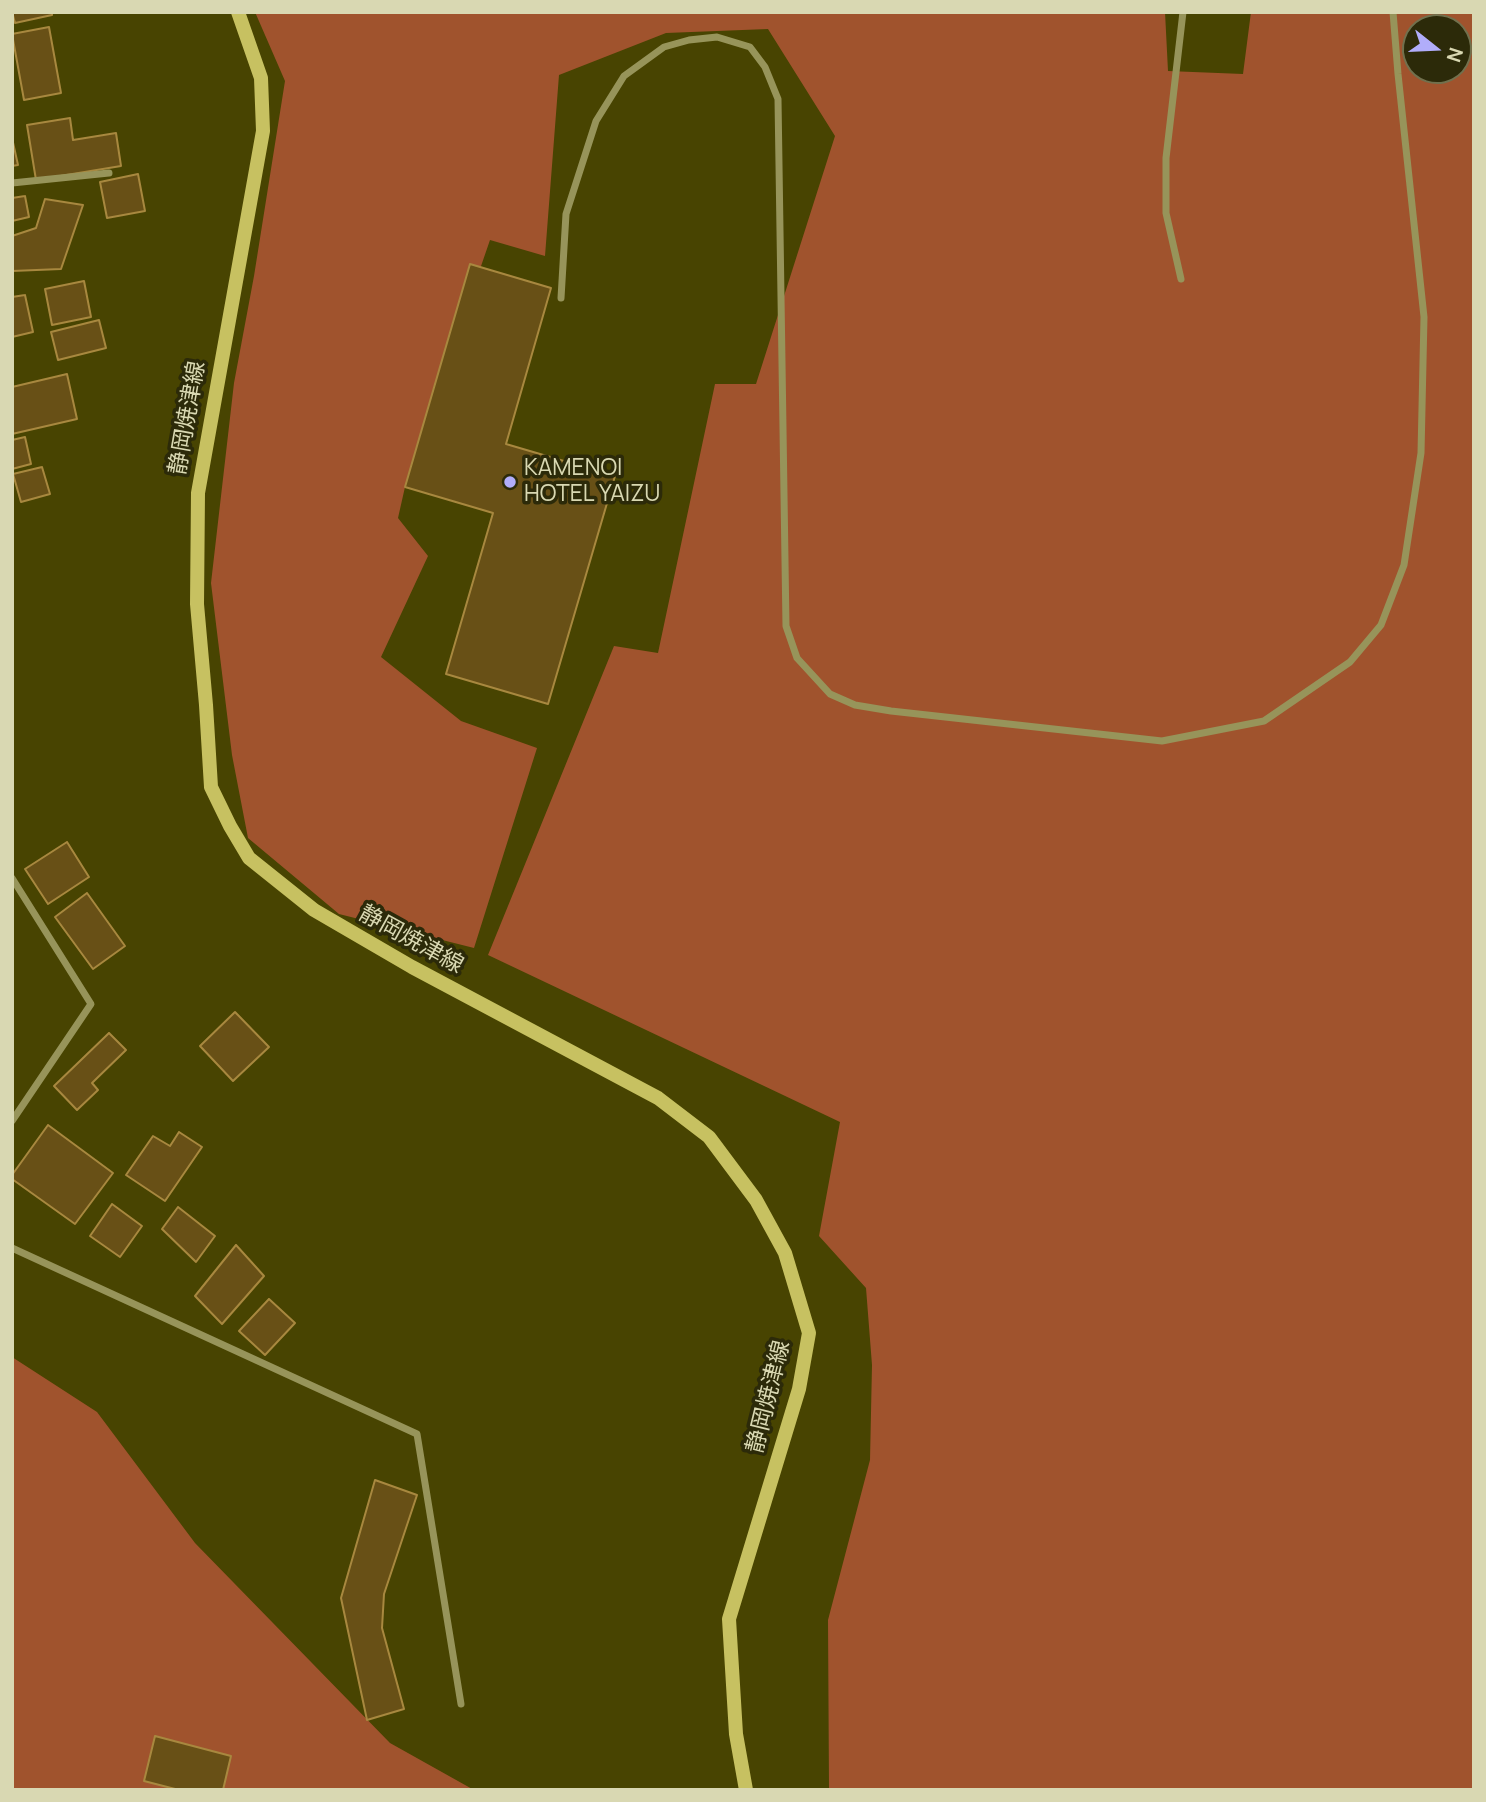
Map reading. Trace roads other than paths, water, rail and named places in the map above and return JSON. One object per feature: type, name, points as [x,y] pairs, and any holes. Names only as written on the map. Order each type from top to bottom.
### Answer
[{"type":"main road","name":"静岡焼津線","points":[[238,12],[261,78],[262,131],[198,493],[197,604],[211,787],[249,858],[314,910],[412,967],[658,1098],[709,1137],[756,1200],[785,1253],[808,1333],[799,1390],[729,1619],[736,1734],[746,1790]]},
{"type":"street","points":[[1181,279],[1166,214],[1166,158],[1183,12]]},
{"type":"street","points":[[561,298],[566,214],[596,121],[624,76],[664,47],[689,40],[717,37],[750,47],[765,67],[778,99],[786,626],[797,658],[830,694],[855,705],[891,711],[1162,741],[1264,721],[1350,662],[1381,625],[1404,565],[1421,453],[1424,317],[1394,12]]},
{"type":"street","points":[[12,183],[109,173]]},
{"type":"street","points":[[12,878],[91,1004],[12,1121]]},
{"type":"street","points":[[12,1248],[416,1434],[461,1704]]},
{"type":"place","name":"KAMENOI HOTEL YAIZU","points":[[510,482]]}]
